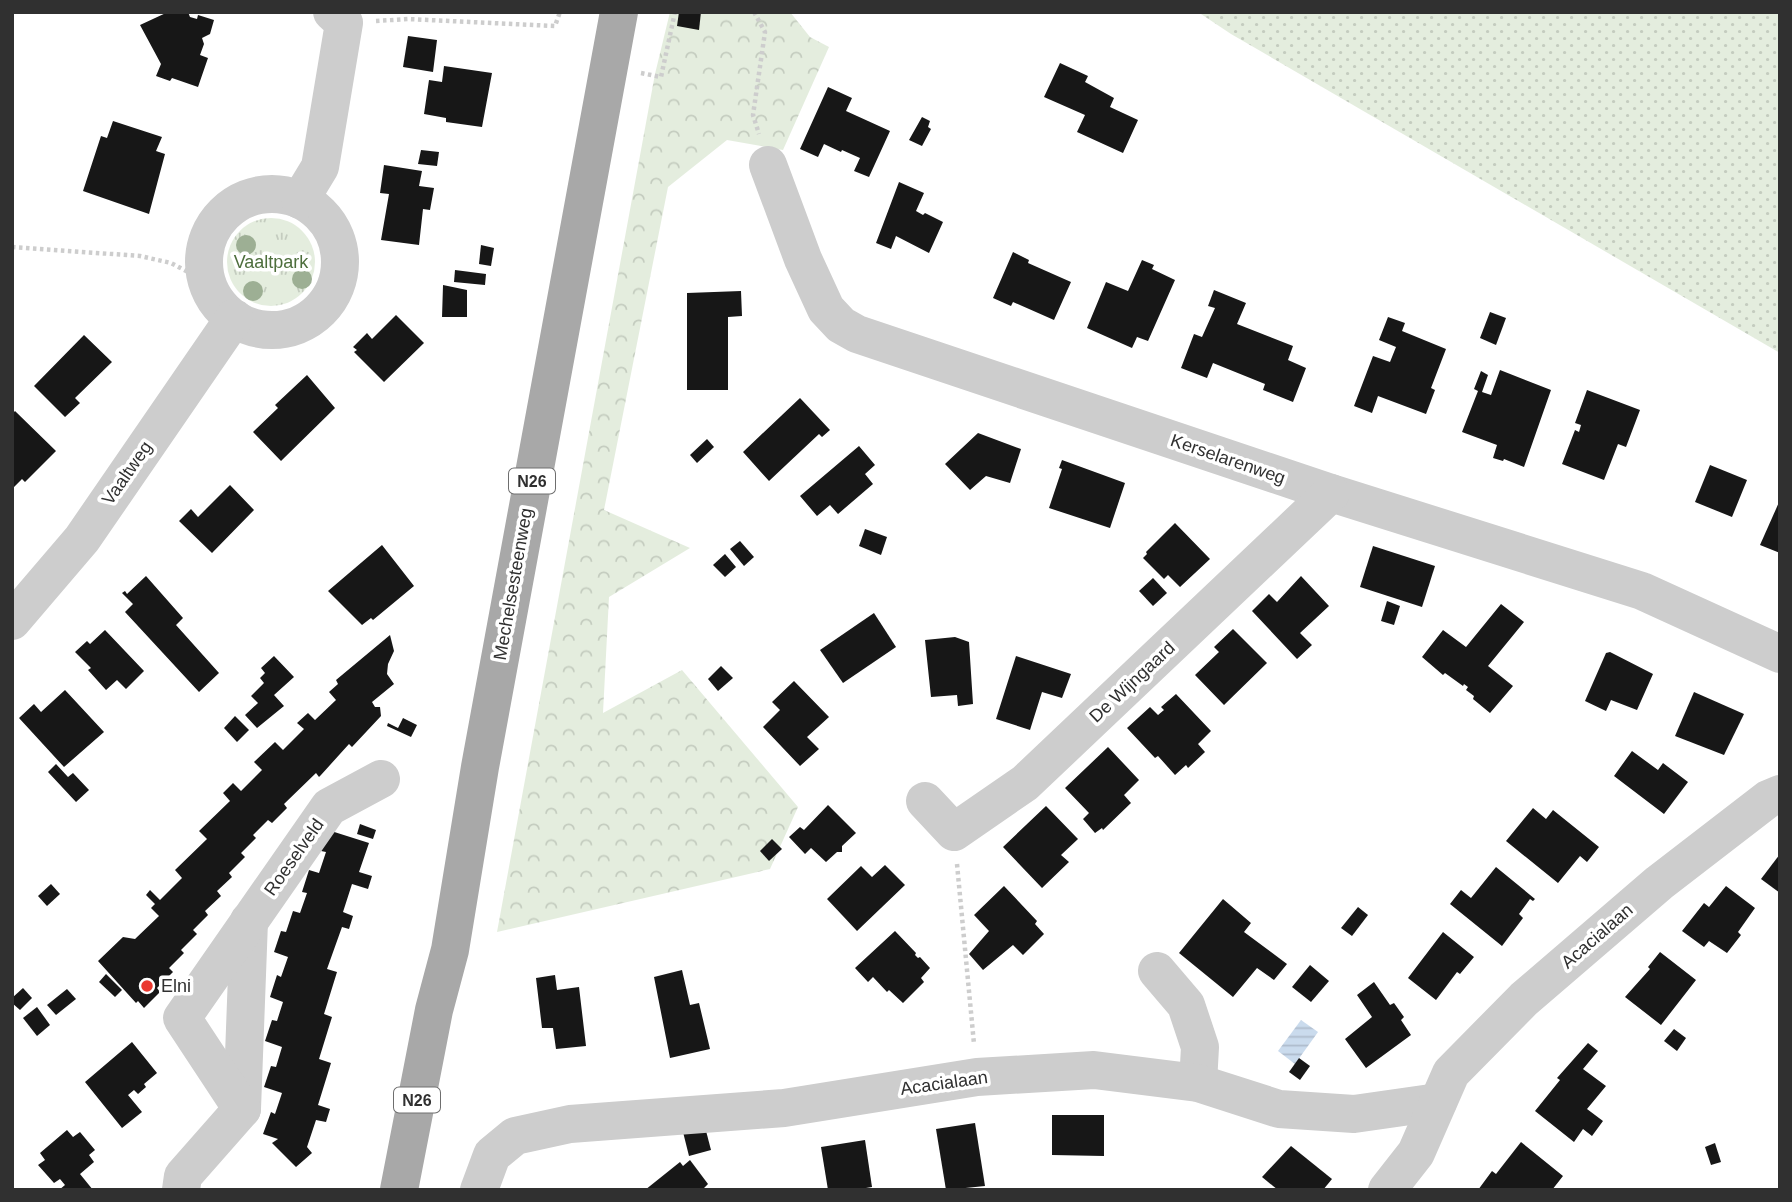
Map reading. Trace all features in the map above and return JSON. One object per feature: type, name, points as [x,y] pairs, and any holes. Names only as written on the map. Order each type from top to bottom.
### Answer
[{"type":"main road","name":"Mechelsesteenweg","points":[[400,1190],[434,1010],[450,950],[482,754],[619,12]]},
{"type":"main road","name":"Mechelsesteenweg","points":[[422,1190],[448,1012],[450,950]]},
{"type":"street","points":[[300,200],[320,167],[338,18]]},
{"type":"street","name":"Kerselarenweg","points":[[768,165],[803,259],[826,309],[841,326],[857,334],[1331,493],[1642,591],[1780,654]]},
{"type":"street","points":[[256,195],[285,195],[300,200],[316,210],[330,227],[337,243],[340,266],[334,290],[320,310],[300,324],[282,330],[257,328],[234,318],[218,304],[207,282],[203,262],[208,239],[218,220],[235,205],[256,195]]},
{"type":"street","name":"Vaaltweg","points":[[12,621],[82,539],[234,318]]},
{"type":"street","name":"De Wijngaard","points":[[954,832],[1025,783],[1331,493]]},
{"type":"street","name":"Roeselveld","points":[[242,1109],[182,1018],[329,807],[381,779]]},
{"type":"street","name":"Acacialaan","points":[[479,1190],[492,1155],[515,1136],[570,1124],[784,1108],[976,1077],[1094,1070],[1198,1083],[1279,1109],[1354,1114],[1435,1109],[1451,1073],[1524,999],[1659,883],[1768,799],[1780,794]]},
{"type":"street","points":[[925,802],[954,832]]},
{"type":"street","points":[[181,1190],[183,1176],[242,1109],[249,921]]},
{"type":"street","points":[[1157,971],[1186,1005],[1200,1046],[1198,1083]]},
{"type":"street","points":[[1387,1190],[1416,1153],[1435,1109]]},
{"type":"path","points":[[338,18],[555,26],[560,12]]},
{"type":"path","points":[[637,72],[661,77],[675,12]]},
{"type":"path","points":[[754,12],[765,32],[753,115],[768,165]]},
{"type":"path","points":[[12,247],[140,256],[171,263],[207,282]]},
{"type":"path","points":[[954,832],[972,1021]]},
{"type":"green space","points":[[670,12],[790,12],[810,37],[829,47],[783,150],[727,140],[668,187],[604,510],[690,548],[609,597],[603,713],[682,670],[798,807],[770,869],[497,932],[655,74]]},
{"type":"green space","points":[[1198,12],[1780,12],[1780,353],[1231,34]]},
{"type":"green space","name":"Vaaltpark","points":[[271,218],[288,221],[302,231],[312,245],[315,262],[312,279],[302,293],[288,303],[271,306],[254,303],[240,293],[230,279],[227,262],[230,245],[240,231],[254,221]]},
{"type":"water","points":[[1301,1020],[1318,1032],[1295,1064],[1278,1051]]},
{"type":"building","points":[[168,12],[188,12],[190,17],[197,19],[198,15],[214,20],[210,34],[202,38],[204,44],[200,55],[208,58],[198,87],[172,78],[170,81],[156,76],[161,64],[140,25]]},
{"type":"building","points":[[679,12],[701,12],[699,30],[677,26]]},
{"type":"building","points":[[408,36],[437,40],[433,72],[403,67]]},
{"type":"building","points":[[1060,63],[1088,76],[1085,82],[1114,98],[1110,107],[1138,120],[1123,153],[1077,132],[1085,115],[1044,97]]},
{"type":"building","points":[[444,66],[492,73],[482,127],[446,122],[446,118],[424,114],[429,80],[442,82]]},
{"type":"building","points":[[828,87],[852,98],[846,111],[890,131],[869,177],[854,171],[860,158],[842,150],[841,152],[824,144],[818,157],[800,149]]},
{"type":"building","points":[[922,117],[930,121],[928,127],[931,129],[922,146],[909,140]]},
{"type":"building","points":[[113,121],[162,137],[156,151],[165,154],[149,214],[83,191],[101,136],[107,138]]},
{"type":"building","points":[[421,150],[439,152],[437,166],[418,164]]},
{"type":"building","points":[[384,165],[422,171],[419,186],[434,188],[430,210],[423,209],[419,245],[381,240],[389,194],[380,193]]},
{"type":"building","points":[[899,182],[924,193],[916,211],[943,222],[929,253],[896,236],[891,249],[876,243]]},
{"type":"building","points":[[481,245],[494,248],[491,266],[479,264]]},
{"type":"building","points":[[1013,252],[1029,260],[1028,263],[1071,282],[1054,320],[1013,302],[1011,306],[993,298]]},
{"type":"building","points":[[1142,260],[1154,265],[1152,269],[1175,280],[1148,341],[1137,337],[1132,348],[1087,328],[1106,282],[1128,291]]},
{"type":"building","points":[[455,270],[486,274],[485,285],[454,282]]},
{"type":"building","points":[[443,285],[467,290],[467,317],[442,317]]},
{"type":"building","points":[[1214,290],[1246,303],[1237,324],[1293,346],[1288,360],[1306,368],[1293,402],[1263,390],[1265,384],[1213,363],[1207,378],[1181,368],[1194,334],[1202,337],[1215,308],[1208,306]]},
{"type":"building","points":[[741,291],[742,316],[728,317],[728,390],[687,390],[687,293]]},
{"type":"building","points":[[1490,312],[1506,318],[1496,345],[1480,338]]},
{"type":"building","points":[[396,315],[424,343],[384,382],[354,352],[357,350],[353,347],[367,333],[372,339]]},
{"type":"building","points":[[1388,317],[1405,323],[1402,331],[1446,349],[1431,388],[1435,390],[1426,414],[1378,396],[1372,413],[1354,406],[1373,356],[1390,362],[1396,347],[1379,340]]},
{"type":"building","points":[[84,335],[112,362],[75,398],[80,403],[65,417],[34,386]]},
{"type":"building","points":[[1500,370],[1551,390],[1524,467],[1504,459],[1493,458],[1497,445],[1462,432],[1478,391],[1474,389],[1481,371],[1488,375],[1482,392],[1491,395]]},
{"type":"building","points":[[307,375],[335,408],[281,461],[253,432],[278,408],[275,405]]},
{"type":"building","points":[[1587,390],[1640,410],[1626,447],[1618,444],[1604,480],[1562,464],[1575,430],[1579,432],[1581,425],[1575,423]]},
{"type":"building","points":[[800,398],[830,430],[822,437],[819,434],[769,481],[743,452]]},
{"type":"building","points":[[15,411],[56,451],[25,482],[22,479],[12,489],[12,414]]},
{"type":"building","points":[[978,433],[1021,449],[1010,483],[986,476],[970,490],[945,464]]},
{"type":"building","points":[[707,439],[714,447],[697,463],[690,455]]},
{"type":"building","points":[[859,446],[875,465],[865,474],[873,484],[838,514],[830,505],[817,516],[800,496]]},
{"type":"building","points":[[1062,460],[1125,483],[1110,528],[1049,508],[1062,469],[1059,468]]},
{"type":"building","points":[[1710,465],[1747,480],[1732,517],[1695,502]]},
{"type":"building","points":[[230,485],[254,510],[212,553],[179,521],[191,509],[198,517]]},
{"type":"building","points":[[1780,500],[1780,553],[1760,545]]},
{"type":"building","points":[[1175,523],[1210,559],[1180,587],[1168,575],[1164,579],[1143,558]]},
{"type":"building","points":[[865,529],[887,537],[881,555],[859,546]]},
{"type":"building","points":[[740,541],[754,557],[744,566],[730,549]]},
{"type":"building","points":[[382,545],[414,586],[373,620],[371,618],[362,625],[328,591]]},
{"type":"building","points":[[1373,546],[1435,566],[1422,607],[1360,587]]},
{"type":"building","points":[[725,554],[736,567],[725,577],[713,565]]},
{"type":"building","points":[[146,576],[183,618],[176,625],[219,673],[199,692],[125,612],[133,604],[122,593],[125,591],[127,594]]},
{"type":"building","points":[[1301,576],[1329,606],[1300,633],[1312,645],[1297,659],[1252,611],[1269,594],[1277,602]]},
{"type":"building","points":[[1153,578],[1167,593],[1153,606],[1139,591]]},
{"type":"building","points":[[1387,601],[1400,606],[1394,625],[1381,621]]},
{"type":"building","points":[[1501,604],[1524,622],[1488,666],[1513,686],[1490,713],[1473,699],[1474,696],[1466,690],[1468,687],[1445,673],[1443,675],[1422,657],[1443,630],[1466,647]]},
{"type":"building","points":[[874,613],[896,647],[843,683],[820,650]]},
{"type":"building","points":[[1233,629],[1267,663],[1224,705],[1195,675],[1219,652],[1214,647]]},
{"type":"building","points":[[105,630],[144,671],[126,689],[117,680],[106,690],[88,670],[91,668],[75,652],[87,641],[90,644]]},
{"type":"building","points":[[390,635],[394,651],[387,674],[394,684],[372,702],[375,707],[380,707],[381,716],[352,747],[349,744],[319,777],[316,773],[284,804],[287,808],[272,823],[268,820],[253,835],[256,838],[241,853],[245,857],[229,873],[232,877],[217,891],[221,896],[205,911],[208,915],[193,930],[197,934],[181,950],[184,953],[169,968],[173,972],[157,988],[160,992],[144,1008],[138,1001],[136,1003],[98,961],[123,937],[135,939],[159,916],[151,908],[155,904],[146,895],[150,890],[160,900],[182,878],[175,870],[207,839],[199,831],[230,801],[223,793],[233,783],[241,791],[262,770],[254,762],[275,742],[283,750],[304,729],[297,723],[308,713],[315,720],[336,700],[329,692],[338,684],[336,680]]},
{"type":"building","points":[[955,637],[969,642],[973,704],[958,706],[957,695],[931,697],[925,640]]},
{"type":"building","points":[[1610,652],[1653,674],[1637,710],[1611,700],[1606,711],[1585,701],[1606,653]]},
{"type":"building","points":[[274,656],[294,677],[274,695],[284,706],[257,728],[245,715],[258,703],[251,696],[264,683],[260,678],[265,673],[261,668]]},
{"type":"building","points":[[1016,656],[1071,674],[1062,698],[1042,692],[1030,730],[996,719]]},
{"type":"building","points":[[721,666],[733,678],[718,691],[708,679]]},
{"type":"building","points":[[794,681],[829,717],[807,737],[819,749],[800,766],[763,727],[780,710],[772,702]]},
{"type":"building","points":[[65,690],[104,732],[64,767],[19,718],[34,704],[41,712]]},
{"type":"building","points":[[1694,692],[1744,714],[1724,755],[1675,736]]},
{"type":"building","points":[[1176,694],[1211,731],[1198,744],[1205,752],[1188,768],[1186,765],[1175,775],[1127,728],[1150,707],[1158,715],[1164,710],[1161,707]]},
{"type":"building","points":[[235,716],[249,730],[237,742],[224,728]]},
{"type":"building","points":[[403,718],[417,725],[411,737],[387,726],[388,723],[398,728]]},
{"type":"building","points":[[1108,747],[1139,780],[1124,795],[1131,803],[1103,830],[1102,828],[1095,833],[1083,819],[1089,813],[1065,788]]},
{"type":"building","points":[[1632,751],[1658,770],[1663,763],[1688,782],[1664,814],[1614,776]]},
{"type":"building","points":[[56,764],[68,777],[73,773],[89,790],[76,802],[48,772]]},
{"type":"building","points":[[828,805],[856,833],[842,846],[842,852],[837,852],[826,862],[811,848],[805,854],[789,837],[800,827],[804,830]]},
{"type":"building","points":[[1046,806],[1078,839],[1061,855],[1069,862],[1042,888],[1003,847]]},
{"type":"building","points":[[1533,808],[1546,819],[1553,810],[1599,847],[1587,862],[1580,856],[1558,883],[1506,841]]},
{"type":"building","points":[[360,824],[376,830],[373,839],[357,834]]},
{"type":"building","points":[[328,830],[369,843],[359,872],[372,876],[368,889],[352,884],[343,912],[353,916],[349,929],[342,927],[327,969],[337,972],[324,1014],[332,1017],[319,1059],[331,1063],[318,1105],[330,1109],[326,1122],[316,1120],[307,1147],[312,1153],[296,1167],[272,1143],[278,1139],[263,1134],[271,1112],[275,1114],[282,1093],[264,1087],[271,1066],[276,1067],[282,1047],[265,1041],[272,1020],[277,1021],[283,1002],[270,997],[277,975],[281,977],[288,957],[274,952],[281,931],[286,932],[293,911],[300,913],[307,893],[302,892],[309,870],[319,873],[326,852],[321,851]]},
{"type":"building","points":[[772,839],[782,849],[769,861],[760,851]]},
{"type":"building","points":[[1780,854],[1780,893],[1761,879]]},
{"type":"building","points":[[885,865],[905,885],[857,931],[827,899],[861,866],[872,877]]},
{"type":"building","points":[[1496,867],[1535,899],[1530,899],[1519,914],[1523,918],[1502,946],[1450,904],[1461,890],[1471,898]]},
{"type":"building","points":[[51,884],[60,894],[47,906],[38,896]]},
{"type":"building","points":[[1004,886],[1037,921],[1035,924],[1044,934],[1023,955],[1013,945],[983,970],[969,954],[989,931],[974,915]]},
{"type":"building","points":[[1726,886],[1755,908],[1738,932],[1741,935],[1727,953],[1709,941],[1704,947],[1682,931],[1704,903],[1709,907]]},
{"type":"building","points":[[1223,899],[1251,923],[1244,932],[1287,964],[1274,980],[1257,968],[1233,997],[1179,953]]},
{"type":"building","points":[[1358,907],[1368,915],[1352,936],[1341,928]]},
{"type":"building","points":[[895,931],[930,968],[921,978],[924,982],[903,1003],[889,990],[887,992],[873,977],[868,982],[855,968]]},
{"type":"building","points":[[1443,932],[1474,957],[1460,974],[1457,972],[1436,1000],[1408,978]]},
{"type":"building","points":[[1660,952],[1696,980],[1661,1025],[1625,997],[1650,969],[1648,967]]},
{"type":"building","points":[[1310,965],[1329,981],[1311,1002],[1292,987]]},
{"type":"building","points":[[682,970],[690,1005],[699,1003],[710,1049],[670,1058],[654,977]]},
{"type":"building","points":[[106,974],[122,990],[115,997],[99,982]]},
{"type":"building","points":[[555,975],[557,990],[579,987],[586,1046],[556,1049],[553,1028],[542,1028],[536,978]]},
{"type":"building","points":[[1374,982],[1390,1005],[1394,1003],[1404,1017],[1401,1020],[1411,1035],[1366,1068],[1345,1039],[1372,1017],[1357,995]]},
{"type":"building","points":[[23,988],[32,998],[20,1010],[12,1003],[12,998]]},
{"type":"building","points":[[67,989],[76,999],[56,1015],[47,1005]]},
{"type":"building","points":[[37,1007],[50,1025],[37,1036],[23,1018]]},
{"type":"building","points":[[1674,1029],[1686,1038],[1677,1051],[1664,1041]]},
{"type":"building","points":[[132,1042],[157,1073],[144,1084],[146,1087],[138,1094],[134,1090],[128,1095],[142,1112],[122,1128],[85,1082]]},
{"type":"building","points":[[1588,1043],[1598,1051],[1583,1069],[1606,1086],[1587,1109],[1603,1121],[1592,1136],[1583,1129],[1574,1142],[1535,1111],[1560,1080],[1557,1078]]},
{"type":"building","points":[[1299,1058],[1310,1066],[1300,1080],[1289,1072]]},
{"type":"building","points":[[1052,1115],[1104,1115],[1104,1156],[1052,1155]]},
{"type":"building","points":[[975,1123],[985,1186],[946,1190],[936,1129]]},
{"type":"building","points":[[705,1127],[711,1150],[689,1156],[683,1132]]},
{"type":"building","points":[[67,1130],[73,1137],[80,1132],[95,1150],[89,1155],[94,1162],[80,1174],[93,1190],[59,1190],[65,1185],[60,1179],[54,1183],[38,1165],[45,1160],[40,1153]]},
{"type":"building","points":[[865,1140],[872,1187],[828,1190],[821,1147]]},
{"type":"building","points":[[1521,1142],[1563,1176],[1552,1190],[1478,1190],[1492,1171],[1496,1174]]},
{"type":"building","points":[[1715,1143],[1721,1162],[1711,1165],[1705,1147]]},
{"type":"building","points":[[1291,1146],[1332,1179],[1323,1190],[1278,1190],[1262,1177]]},
{"type":"building","points":[[690,1160],[708,1184],[702,1190],[645,1190],[680,1162],[683,1166]]},
{"type":"place","name":"Elni","points":[[147,986]]}]
